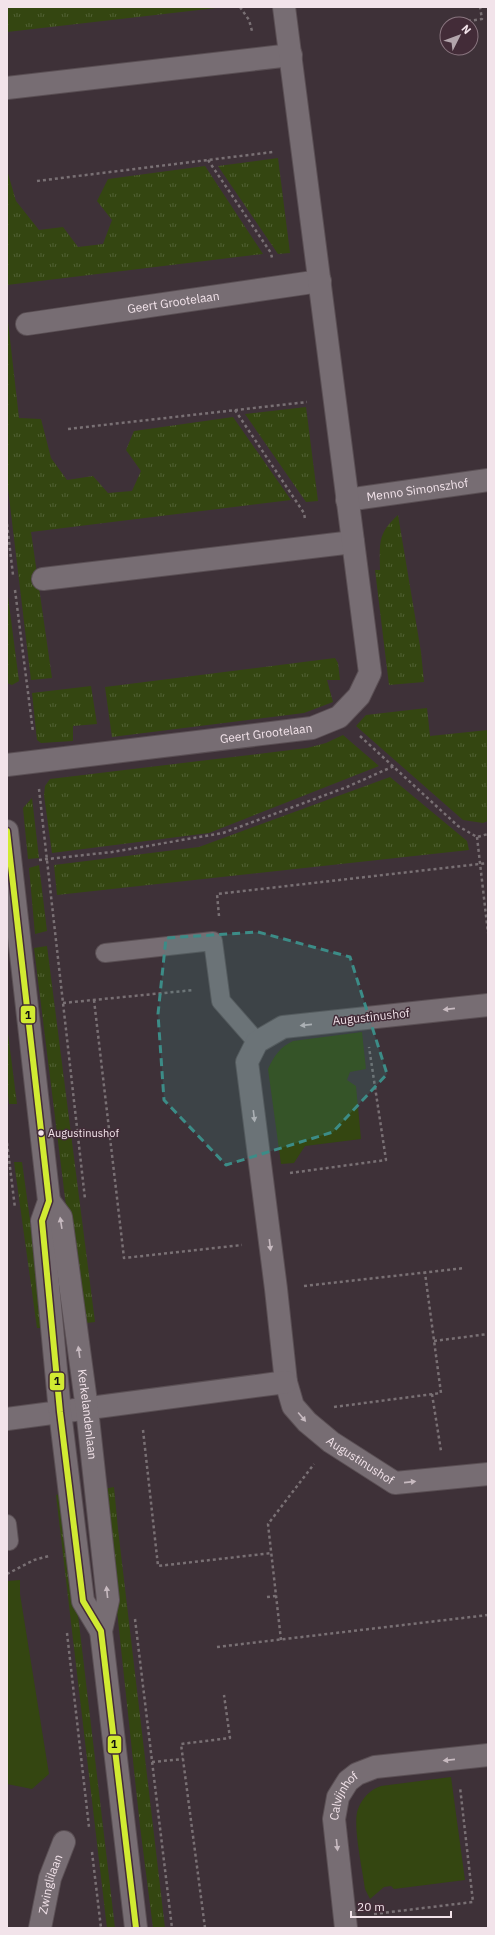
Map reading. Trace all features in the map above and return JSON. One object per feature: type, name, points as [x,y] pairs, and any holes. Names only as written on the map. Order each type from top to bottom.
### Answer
[{"type":"street","name":"Geert Grootelaan","points":[[7,765],[312,728],[339,717],[359,696],[370,673],[284,7]]},
{"type":"street","points":[[7,88],[291,55]]},
{"type":"street","name":"Geert Grootelaan","points":[[27,324],[320,281]]},
{"type":"street","name":"Menno Simonszhof","points":[[347,500],[488,480]]},
{"type":"street","points":[[43,579],[353,542]]},
{"type":"street","name":"Kerkelandenlaan","points":[[7,831],[13,943],[49,1201],[42,1221],[75,1410],[83,1601],[101,1630],[136,1928]]},
{"type":"street","name":"Augustinushof","points":[[488,1005],[283,1027],[257,1042],[247,1062],[276,1289],[286,1382],[293,1406],[307,1422],[331,1442],[395,1483],[488,1474]]},
{"type":"street","points":[[7,1419],[286,1382]]},
{"type":"street","name":"Calvijnhof","points":[[346,1923],[334,1819],[338,1797],[348,1781],[357,1774],[375,1767],[488,1756]]},
{"type":"street","name":"Zwinglilaan","points":[[40,1928],[50,1878],[64,1842]]},
{"type":"lane","points":[[104,953],[213,941],[221,1000],[257,1042]]},
{"type":"path","points":[[479,19],[482,19],[480,7]]},
{"type":"path","points":[[37,181],[303,149]]},
{"type":"path","points":[[208,160],[271,253],[278,287]]},
{"type":"path","points":[[68,429],[335,399]]},
{"type":"path","points":[[235,410],[304,513],[310,547]]},
{"type":"path","points":[[339,717],[458,826],[477,837],[488,834]]},
{"type":"path","points":[[46,859],[112,852],[223,833],[347,787],[394,766]]},
{"type":"path","points":[[477,837],[488,933]]},
{"type":"path","points":[[213,941],[222,940],[216,894],[488,863]]},
{"type":"path","points":[[63,1003],[219,988]]},
{"type":"path","points":[[94,1000],[124,1258],[270,1241]]},
{"type":"path","points":[[262,1177],[386,1160],[365,1018]]},
{"type":"path","points":[[276,1289],[465,1268]]},
{"type":"path","points":[[298,1411],[441,1393],[425,1273]]},
{"type":"path","points":[[434,1341],[488,1334]]},
{"type":"path","points":[[432,1394],[445,1478]]},
{"type":"path","points":[[139,1401],[158,1566],[272,1553]]},
{"type":"path","points":[[281,1640],[268,1524],[331,1442]]},
{"type":"path","points":[[7,1574],[34,1560],[50,1556]]},
{"type":"path","points":[[267,1598],[276,1596]]},
{"type":"path","points":[[217,1647],[488,1615]]},
{"type":"path","points":[[205,1928],[181,1744],[230,1738],[224,1695]]},
{"type":"path","points":[[152,1762],[183,1759]]},
{"type":"path","points":[[346,1923],[474,1902],[457,1759]]},
{"type":"highlighted area","points":[[258,932],[350,957],[387,1074],[333,1132],[226,1165],[164,1100],[158,1014],[166,938]]},
{"type":"green space","points":[[7,7],[225,7],[7,32]]},
{"type":"green space","points":[[278,158],[290,253],[278,254],[218,166]]},
{"type":"green space","points":[[205,166],[263,254],[7,285],[7,170],[16,201],[39,230],[63,227],[78,247],[103,244],[112,220],[97,201],[108,179]]},
{"type":"green space","points":[[7,313],[19,418],[41,419],[51,458],[67,480],[93,476],[108,493],[132,491],[141,471],[126,450],[134,431],[233,417],[291,500],[31,532],[52,678],[31,680],[7,480]]},
{"type":"green space","points":[[306,407],[318,501],[306,502],[245,414]]},
{"type":"green space","points":[[398,515],[421,652],[424,682],[389,685],[375,570],[380,570],[380,546],[383,534],[386,528]]},
{"type":"green space","points":[[7,589],[19,681],[12,685],[7,683]]},
{"type":"green space","points":[[335,658],[338,663],[340,680],[327,680],[333,702],[304,713],[112,737],[105,687]]},
{"type":"green space","points":[[91,686],[97,724],[73,726],[73,741],[41,743],[37,740],[32,693]]},
{"type":"green space","points":[[427,708],[430,736],[488,730],[488,821],[483,823],[463,820],[356,726],[366,715]]},
{"type":"green space","points":[[343,735],[379,766],[209,833],[52,853],[44,795],[45,786],[50,779],[307,748],[326,743]]},
{"type":"green space","points":[[390,777],[467,841],[469,850],[57,895],[54,865],[199,847]]},
{"type":"green space","points":[[32,798],[39,858],[28,859],[23,808]]},
{"type":"green space","points":[[39,865],[47,931],[35,934],[29,868]]},
{"type":"green space","points":[[47,946],[95,1322],[86,1323],[68,1222],[34,948]]},
{"type":"green space","points":[[7,1026],[17,1104],[9,1104],[7,1085]]},
{"type":"green space","points":[[362,1032],[366,1069],[350,1072],[347,1080],[356,1086],[361,1139],[305,1146],[294,1163],[281,1164],[268,1069],[273,1060],[281,1049],[293,1041]]},
{"type":"green space","points":[[14,1162],[22,1162],[45,1328],[37,1328]]},
{"type":"green space","points":[[114,1487],[165,1928],[153,1928],[140,1826],[104,1489]]},
{"type":"green space","points":[[61,1494],[74,1581],[115,1928],[107,1928],[56,1495]]},
{"type":"green space","points":[[20,1580],[20,1594],[49,1774],[32,1789],[7,1784],[7,1581]]},
{"type":"green space","points":[[451,1777],[465,1880],[394,1889],[391,1886],[384,1887],[370,1899],[365,1889],[358,1848],[356,1825],[356,1816],[362,1801],[377,1787]]},
{"type":"transit line","name":"1","points":[[7,831],[49,1201],[42,1221],[60,1412],[83,1601],[101,1631],[136,1928]]},
{"type":"place","name":"Augustinushof","points":[[41,1133]]}]
